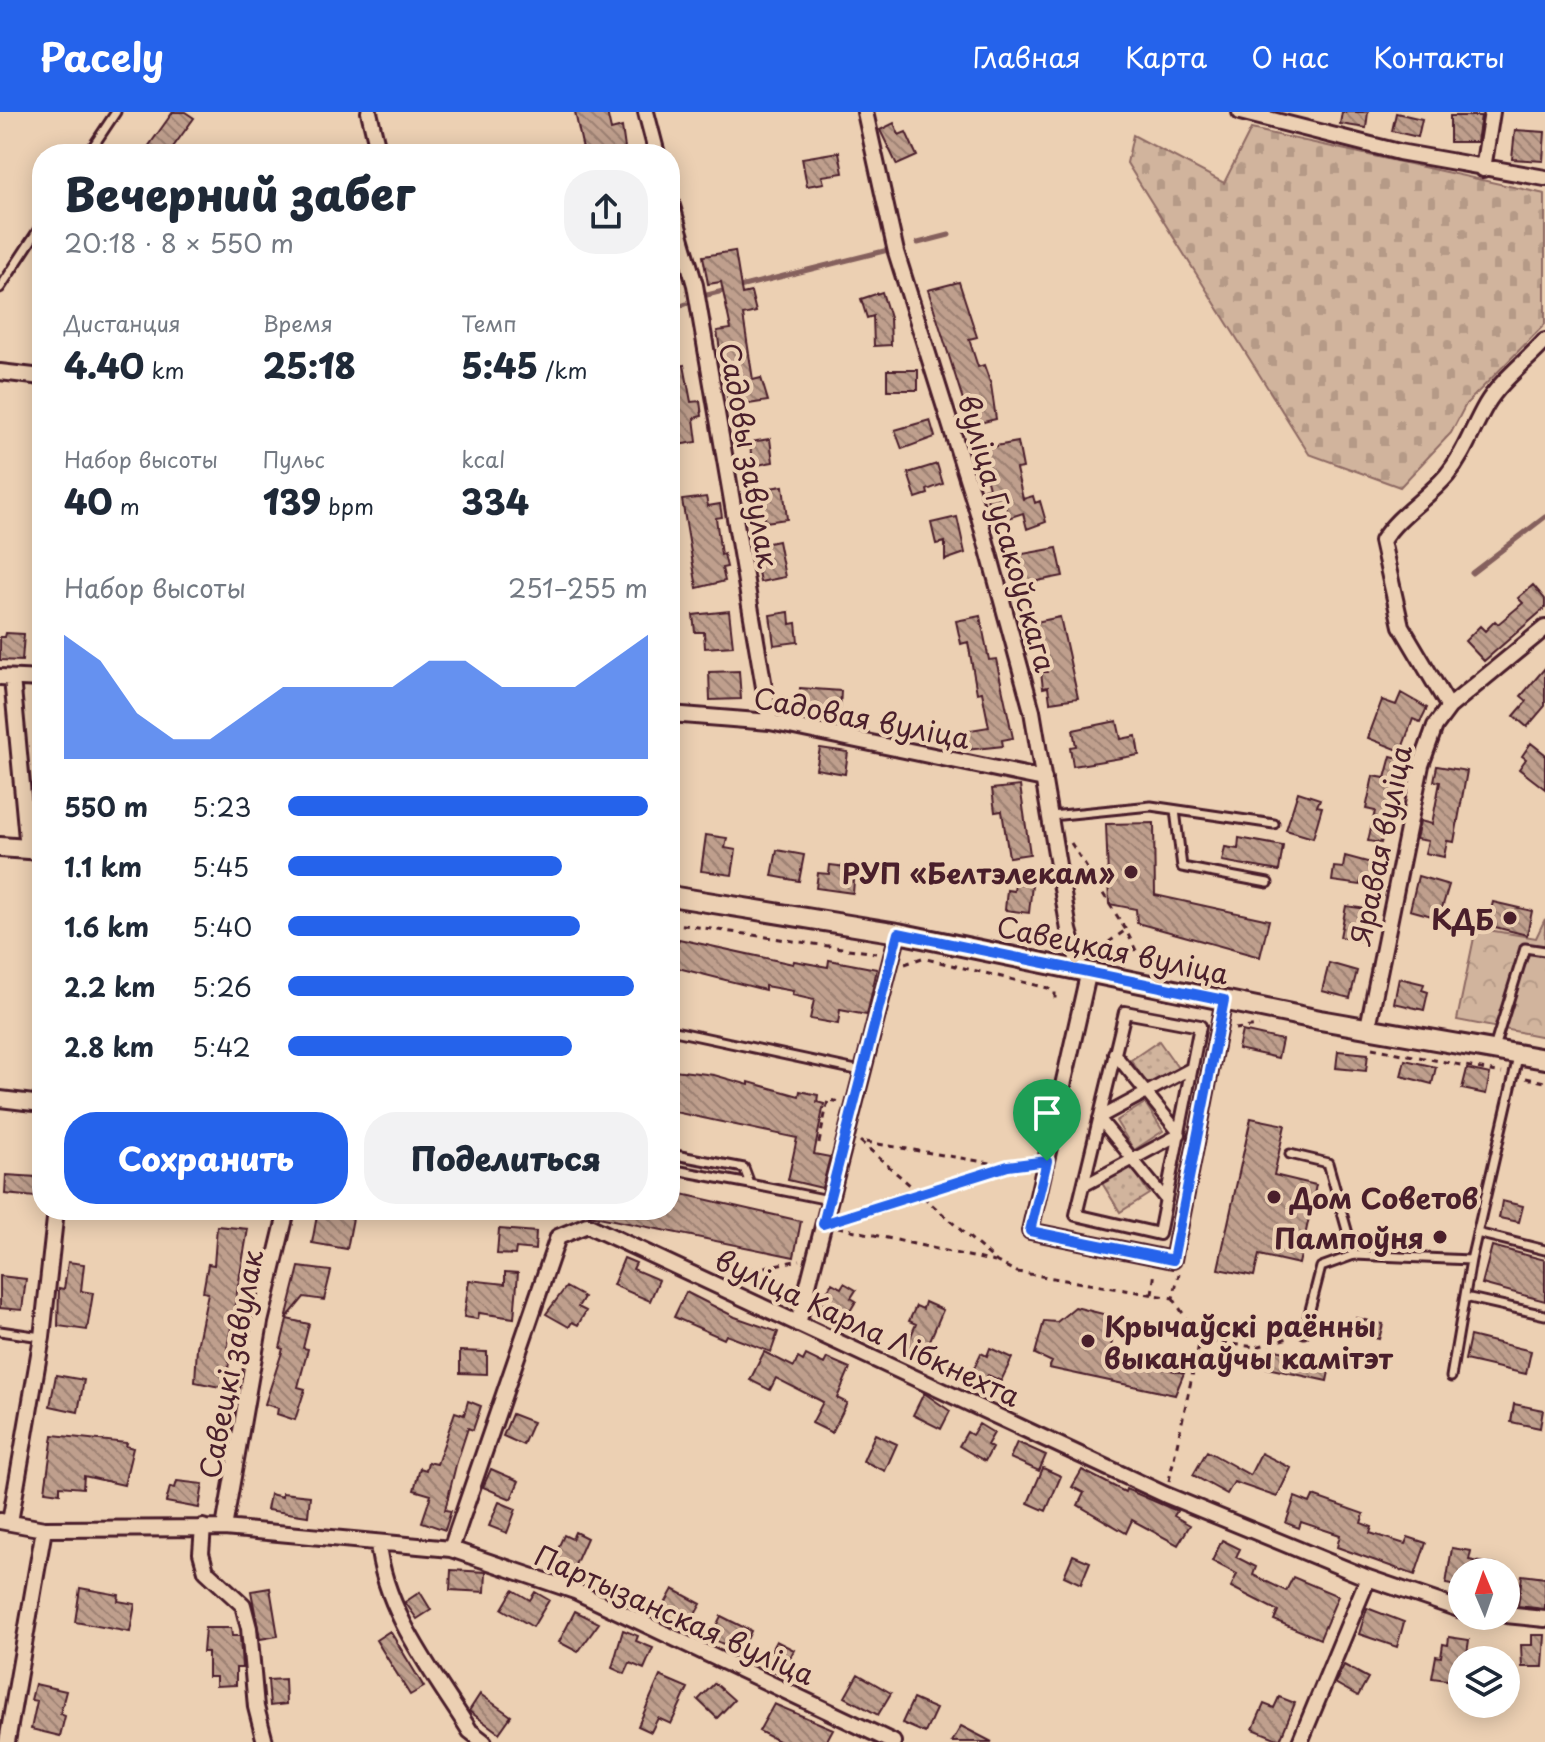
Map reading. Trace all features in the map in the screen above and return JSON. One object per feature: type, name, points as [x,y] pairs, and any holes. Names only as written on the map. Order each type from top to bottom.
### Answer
[{"type":"street","points":[[369,112],[377,144]]},
{"type":"street","points":[[646,112],[654,144]]},
{"type":"street","name":"вуліца Гусакоўскага","points":[[865,112],[896,252],[978,513],[1032,711],[1069,930],[1085,974]]},
{"type":"street","points":[[1240,112],[1483,169],[1545,178]]},
{"type":"street","points":[[1483,169],[1492,112]]},
{"type":"street","name":"Садовы завулак","points":[[680,233],[695,285],[770,722]]},
{"type":"street","points":[[1449,707],[1401,626],[1382,541],[1393,524],[1420,504],[1446,476],[1468,446],[1487,403],[1545,341]]},
{"type":"street","points":[[0,372],[32,376]]},
{"type":"street","name":"Яравая вуліца","points":[[1368,1027],[1421,765],[1435,726],[1449,707],[1545,628]]},
{"type":"street","points":[[32,679],[6,678],[32,831]]},
{"type":"street","name":"Садовая вуліца","points":[[680,715],[770,722],[1044,779]]},
{"type":"street","points":[[0,847],[32,849]]},
{"type":"street","name":"Савецкая вуліца","points":[[680,898],[898,933],[1085,974],[1545,1059]]},
{"type":"street","points":[[798,1324],[898,933]]},
{"type":"street","points":[[1085,974],[1030,1231],[1173,1260],[1224,1000]]},
{"type":"street","points":[[1125,1012],[1200,1026],[1192,1068],[1159,1234],[1076,1215],[1125,1012]]},
{"type":"street","points":[[1114,1053],[1180,1134]]},
{"type":"street","points":[[1099,1118],[1192,1068]]},
{"type":"street","points":[[0,1099],[32,1103]]},
{"type":"street","points":[[1099,1118],[1166,1200]]},
{"type":"street","points":[[1083,1186],[1180,1134]]},
{"type":"street","points":[[5,1521],[42,1337],[55,1220]]},
{"type":"street","name":"Савецкі завулак","points":[[224,1528],[260,1322],[285,1220]]},
{"type":"street","name":"вуліца Карла Лібкнехта","points":[[451,1549],[558,1237],[587,1225],[1166,1495],[1368,1578],[1448,1605]]},
{"type":"street","name":"Партызанская вуліца","points":[[5,1521],[44,1529],[224,1528],[451,1549],[575,1591],[893,1742]]},
{"type":"street","points":[[203,1527],[201,1553],[206,1571],[243,1605],[256,1707],[265,1742]]},
{"type":"street","points":[[7,1742],[44,1529]]},
{"type":"street","points":[[378,1543],[380,1569],[414,1641],[470,1731],[484,1742]]},
{"type":"street","points":[[1300,1742],[1368,1578]]},
{"type":"street","points":[[1520,1616],[1545,1619]]},
{"type":"lane","points":[[95,144],[116,112]]},
{"type":"lane","points":[[0,288],[32,239]]},
{"type":"lane","points":[[1051,816],[1108,808],[1175,810],[1274,824]]},
{"type":"lane","points":[[1175,810],[1182,867],[1268,883]]},
{"type":"lane","points":[[1494,1050],[1525,948],[1545,951]]},
{"type":"lane","points":[[680,1032],[861,1071]]},
{"type":"lane","points":[[1451,1377],[1471,1260],[1519,1055]]},
{"type":"lane","points":[[1290,1154],[1328,1163],[1354,1255]]},
{"type":"lane","points":[[680,1156],[744,1168],[750,1184]]},
{"type":"lane","points":[[680,1171],[829,1200]]},
{"type":"lane","points":[[1477,1233],[1545,1250]]},
{"type":"lane","points":[[1304,1333],[1321,1267],[1354,1255],[1471,1260]]},
{"type":"lane","points":[[1465,1297],[1545,1315]]},
{"type":"lane","points":[[0,1331],[42,1337]]},
{"type":"path","points":[[1071,843],[1126,930],[1148,976]]},
{"type":"path","points":[[680,924],[879,954],[887,969],[922,958],[1048,988],[1055,992],[1055,999]]},
{"type":"path","points":[[819,1143],[828,1100],[853,1104]]},
{"type":"path","points":[[866,1142],[1008,1166]]},
{"type":"path","points":[[823,1224],[1008,1166],[1047,1161]]},
{"type":"path","points":[[823,1224],[997,1262]]},
{"type":"path","points":[[701,1279],[803,1259]]},
{"type":"path","points":[[1166,1495],[1200,1340],[1173,1298]]},
{"type":"path","points":[[1200,1340],[1256,1347],[1304,1333]]},
{"type":"green space","points":[[1251,129],[1545,194],[1545,324],[1466,404],[1451,433],[1400,487],[1309,454],[1127,163],[1133,135],[1224,183]]},
{"type":"green space","points":[[1545,919],[1545,1037],[1457,1020],[1476,928],[1536,938]]},
{"type":"green space","points":[[1159,1041],[1178,1068],[1150,1088],[1131,1060]]},
{"type":"green space","points":[[1145,1103],[1163,1131],[1134,1150],[1116,1121]]},
{"type":"green space","points":[[1131,1165],[1149,1194],[1120,1212],[1102,1183]]},
{"type":"building","points":[[173,112],[185,112],[194,118],[175,144],[150,144]]},
{"type":"building","points":[[575,112],[607,112],[611,130],[622,127],[624,144],[582,144]]},
{"type":"building","points":[[1342,112],[1368,112],[1366,128],[1340,124]]},
{"type":"building","points":[[1396,113],[1422,119],[1418,137],[1392,131]]},
{"type":"building","points":[[1450,116],[1481,116],[1477,142],[1450,142]]},
{"type":"building","points":[[894,123],[899,135],[906,132],[917,156],[897,165],[880,130]]},
{"type":"building","points":[[1515,130],[1545,132],[1543,161],[1512,159]]},
{"type":"building","points":[[839,152],[843,173],[822,176],[824,183],[807,186],[802,158]]},
{"type":"building","points":[[735,251],[742,294],[751,292],[756,312],[743,315],[753,380],[761,378],[768,401],[729,407],[717,331],[731,329],[721,282],[708,284],[703,256]]},
{"type":"building","points":[[959,282],[977,337],[969,339],[978,367],[984,365],[991,385],[996,419],[971,425],[928,290]]},
{"type":"building","points":[[882,292],[890,318],[891,345],[874,346],[873,316],[867,318],[861,299]]},
{"type":"building","points":[[684,365],[691,402],[700,401],[702,416],[694,418],[697,442],[680,444],[680,366]]},
{"type":"building","points":[[887,370],[918,370],[918,390],[887,390]]},
{"type":"building","points":[[930,420],[935,437],[902,449],[895,430]]},
{"type":"building","points":[[770,439],[773,462],[752,466],[750,442]]},
{"type":"building","points":[[1018,442],[1023,468],[1016,469],[1023,499],[1033,496],[1035,503],[1040,501],[1046,522],[1027,529],[1023,513],[1008,518],[1003,499],[988,502],[984,489],[989,488],[979,449]]},
{"type":"building","points":[[937,464],[943,484],[916,498],[908,473]]},
{"type":"building","points":[[783,486],[787,519],[765,522],[764,513],[752,515],[749,491]]},
{"type":"building","points":[[706,497],[708,506],[720,504],[722,517],[716,518],[721,555],[724,554],[727,567],[722,568],[725,581],[697,588],[682,500]]},
{"type":"building","points":[[957,517],[965,553],[945,560],[945,542],[936,544],[931,523]]},
{"type":"building","points":[[778,541],[785,577],[760,582],[755,555],[766,553],[764,544]]},
{"type":"building","points":[[1057,548],[1063,576],[1022,584],[1017,555]]},
{"type":"building","points":[[1533,585],[1545,599],[1545,608],[1484,661],[1465,641],[1480,626],[1485,631],[1495,621],[1498,624],[1523,603],[1518,598]]},
{"type":"building","points":[[729,611],[733,646],[705,648],[704,632],[695,632],[693,615]]},
{"type":"building","points":[[789,612],[790,624],[796,623],[798,642],[774,645],[770,615]]},
{"type":"building","points":[[980,616],[989,660],[996,659],[1013,738],[1002,740],[1003,746],[966,750],[964,731],[989,727],[982,692],[977,693],[968,642],[961,644],[956,621]]},
{"type":"building","points":[[1060,617],[1078,698],[1050,702],[1048,687],[1043,688],[1041,672],[1047,672],[1036,622]]},
{"type":"building","points":[[6,633],[24,634],[22,661],[0,660],[0,637],[5,637]]},
{"type":"building","points":[[1545,668],[1545,706],[1527,727],[1514,716],[1527,701],[1521,696]]},
{"type":"building","points":[[739,671],[741,699],[710,700],[709,672]]},
{"type":"building","points":[[800,688],[841,691],[840,710],[799,708]]},
{"type":"building","points":[[1401,693],[1427,708],[1420,722],[1413,719],[1401,751],[1368,738],[1382,700],[1396,705]]},
{"type":"building","points":[[1117,721],[1121,739],[1136,736],[1139,755],[1073,766],[1070,747],[1076,746],[1073,730]]},
{"type":"building","points":[[1531,743],[1545,754],[1545,789],[1519,769],[1526,759],[1522,756]]},
{"type":"building","points":[[820,748],[848,752],[845,774],[816,769]]},
{"type":"building","points":[[1391,756],[1406,760],[1399,796],[1391,795],[1381,843],[1368,841],[1375,811],[1366,809],[1373,776],[1385,778]]},
{"type":"building","points":[[1437,766],[1467,771],[1454,842],[1447,841],[1444,857],[1425,853],[1428,841],[1416,839],[1420,821],[1432,824],[1440,782],[1434,781]]},
{"type":"building","points":[[1020,786],[1030,854],[1009,857],[1002,811],[995,812],[992,789]]},
{"type":"building","points":[[1298,792],[1320,799],[1317,806],[1322,807],[1313,838],[1286,830]]},
{"type":"building","name":"РУП «Белтэлекам»","points":[[1154,823],[1155,895],[1269,920],[1260,957],[1137,923],[1136,909],[1109,904],[1106,824]]},
{"type":"building","points":[[706,835],[727,838],[725,848],[736,850],[732,875],[701,871]]},
{"type":"building","points":[[1239,838],[1283,846],[1279,871],[1222,861],[1225,847],[1238,849]]},
{"type":"building","points":[[777,850],[804,855],[799,881],[772,876]]},
{"type":"building","points":[[1345,856],[1375,864],[1373,880],[1362,878],[1360,885],[1332,881],[1334,867],[1343,868]]},
{"type":"building","points":[[830,865],[855,868],[853,893],[816,888],[818,873],[829,874]]},
{"type":"building","points":[[1418,876],[1449,885],[1439,918],[1410,910]]},
{"type":"building","points":[[1015,883],[1032,885],[1029,913],[1005,910],[1007,890],[1014,891]]},
{"type":"building","name":"КДБ","points":[[1493,902],[1532,911],[1527,935],[1487,925]]},
{"type":"building","points":[[1346,906],[1373,910],[1370,925],[1363,924],[1361,941],[1340,937]]},
{"type":"building","points":[[680,939],[793,964],[794,961],[828,967],[829,960],[877,969],[867,1015],[840,1010],[838,1024],[810,1019],[814,1000],[792,995],[793,991],[765,986],[765,990],[680,969]]},
{"type":"building","points":[[1329,963],[1357,971],[1350,998],[1322,991]]},
{"type":"building","points":[[1399,978],[1424,984],[1422,990],[1428,992],[1424,1010],[1394,1003]]},
{"type":"building","points":[[1242,1031],[1282,1040],[1278,1058],[1238,1049]]},
{"type":"building","points":[[1338,1051],[1368,1054],[1366,1071],[1336,1068]]},
{"type":"building","points":[[1405,1060],[1436,1067],[1432,1084],[1401,1076]]},
{"type":"building","points":[[1467,1069],[1490,1074],[1486,1094],[1462,1089]]},
{"type":"building","points":[[680,1071],[714,1075],[749,1085],[749,1082],[799,1096],[800,1091],[818,1095],[817,1102],[824,1104],[814,1154],[830,1157],[822,1188],[788,1180],[797,1138],[680,1113]]},
{"type":"building","name":"Дом Советов","points":[[1251,1118],[1285,1125],[1274,1175],[1316,1185],[1299,1264],[1259,1255],[1254,1276],[1218,1269]]},
{"type":"building","points":[[6,1175],[32,1177],[32,1197],[5,1194]]},
{"type":"building","points":[[680,1194],[801,1221],[794,1257],[613,1220],[680,1220]]},
{"type":"building","points":[[1502,1201],[1523,1206],[1519,1222],[1499,1218]]},
{"type":"building","points":[[316,1220],[353,1220],[347,1249],[312,1243]]},
{"type":"building","points":[[217,1226],[248,1229],[227,1350],[231,1350],[225,1388],[195,1382],[197,1347],[208,1293],[203,1292],[208,1264],[214,1265]]},
{"type":"building","points":[[499,1229],[536,1232],[535,1250],[516,1248],[515,1255],[497,1254]]},
{"type":"building","points":[[1492,1246],[1545,1260],[1545,1301],[1482,1284]]},
{"type":"building","points":[[624,1258],[636,1263],[633,1269],[659,1280],[650,1301],[613,1285]]},
{"type":"building","points":[[68,1262],[84,1264],[81,1291],[93,1293],[87,1330],[58,1326],[59,1288],[64,1289]]},
{"type":"building","points":[[299,1267],[331,1271],[324,1300],[304,1297],[286,1319]]},
{"type":"building","points":[[505,1272],[518,1273],[514,1318],[479,1313],[478,1319],[464,1317],[469,1280],[505,1284]]},
{"type":"building","points":[[0,1276],[26,1279],[22,1310],[0,1308]]},
{"type":"building","points":[[832,1283],[841,1288],[844,1283],[856,1290],[851,1298],[856,1301],[846,1318],[820,1303]]},
{"type":"building","points":[[566,1287],[584,1297],[578,1307],[586,1311],[578,1325],[572,1322],[569,1327],[546,1314]]},
{"type":"building","points":[[686,1292],[735,1317],[778,1332],[771,1352],[726,1335],[724,1339],[674,1317]]},
{"type":"building","points":[[925,1302],[943,1310],[925,1352],[907,1345],[916,1324],[909,1321],[916,1306],[923,1309]]},
{"type":"building","points":[[1075,1307],[1115,1317],[1110,1357],[1184,1373],[1175,1395],[1049,1368],[1052,1362],[1035,1354],[1044,1321],[1057,1322]]},
{"type":"building","points":[[1356,1318],[1383,1324],[1379,1339],[1352,1332]]},
{"type":"building","points":[[287,1319],[309,1324],[303,1348],[308,1349],[298,1387],[305,1389],[295,1420],[277,1414],[278,1408],[265,1404],[283,1349],[280,1348]]},
{"type":"building","points":[[1470,1336],[1531,1351],[1526,1374],[1465,1360]]},
{"type":"building","points":[[990,1348],[1012,1358],[1001,1381],[988,1375],[983,1385],[969,1379],[981,1353],[987,1356]]},
{"type":"building","points":[[1271,1349],[1331,1362],[1327,1381],[1267,1368]]},
{"type":"building","points":[[460,1351],[487,1352],[487,1374],[460,1373]]},
{"type":"building","points":[[764,1352],[794,1367],[798,1358],[803,1361],[806,1355],[824,1364],[827,1358],[850,1368],[837,1398],[847,1403],[832,1433],[812,1423],[823,1402],[776,1378],[770,1390],[750,1380]]},
{"type":"building","points":[[56,1375],[84,1380],[78,1412],[50,1406]]},
{"type":"building","points":[[924,1393],[950,1411],[941,1429],[913,1415]]},
{"type":"building","points":[[468,1401],[481,1406],[473,1430],[468,1428],[456,1465],[445,1510],[451,1511],[445,1530],[422,1522],[431,1495],[414,1490],[420,1468],[426,1470],[428,1462],[437,1464],[455,1412],[464,1415]]},
{"type":"building","points":[[1514,1404],[1543,1410],[1540,1428],[1511,1422]]},
{"type":"building","points":[[512,1414],[533,1422],[523,1445],[503,1436]]},
{"type":"building","points":[[979,1424],[994,1433],[987,1445],[992,1448],[985,1461],[959,1446],[967,1432],[972,1435]]},
{"type":"building","points":[[875,1434],[897,1444],[885,1471],[863,1461]]},
{"type":"building","points":[[53,1435],[127,1443],[126,1446],[133,1448],[124,1485],[84,1476],[83,1488],[60,1486],[60,1493],[45,1491]]},
{"type":"building","points":[[1017,1442],[1046,1455],[1039,1471],[1010,1458]]},
{"type":"building","points":[[1207,1451],[1250,1475],[1261,1453],[1291,1468],[1277,1497],[1234,1482],[1227,1494],[1193,1475]]},
{"type":"building","points":[[1043,1468],[1061,1476],[1046,1511],[1028,1503]]},
{"type":"building","points":[[491,1469],[519,1481],[511,1499],[483,1487]]},
{"type":"building","points":[[1082,1470],[1125,1492],[1126,1489],[1177,1511],[1174,1516],[1190,1525],[1178,1545],[1132,1520],[1126,1533],[1078,1505],[1084,1493],[1072,1487]]},
{"type":"building","points":[[177,1481],[203,1484],[199,1508],[166,1502],[170,1487],[175,1488]]},
{"type":"building","points":[[282,1493],[310,1496],[308,1516],[267,1510],[270,1494],[282,1497]]},
{"type":"building","points":[[1313,1496],[1364,1514],[1361,1523],[1372,1527],[1370,1533],[1405,1544],[1408,1537],[1426,1543],[1415,1575],[1337,1547],[1340,1535],[1301,1522],[1299,1528],[1286,1523],[1295,1497],[1310,1503]]},
{"type":"building","points":[[499,1502],[516,1509],[507,1533],[489,1526]]},
{"type":"building","points":[[575,1532],[587,1538],[571,1574],[551,1563],[564,1535],[572,1539]]},
{"type":"building","points":[[1222,1540],[1240,1549],[1236,1557],[1256,1567],[1253,1575],[1286,1591],[1293,1577],[1338,1596],[1320,1639],[1274,1620],[1278,1611],[1231,1587],[1237,1574],[1212,1561]]},
{"type":"building","points":[[1452,1548],[1471,1551],[1469,1558],[1450,1558]]},
{"type":"building","points":[[1073,1555],[1090,1562],[1081,1584],[1064,1576]]},
{"type":"building","points":[[451,1570],[486,1572],[485,1592],[450,1590]]},
{"type":"building","points":[[1522,1575],[1545,1578],[1545,1609],[1520,1606]]},
{"type":"building","points":[[80,1588],[119,1595],[118,1601],[135,1604],[130,1632],[75,1622]]},
{"type":"building","points":[[270,1588],[278,1636],[260,1639],[251,1591]]},
{"type":"building","points":[[673,1589],[701,1604],[685,1632],[657,1618]]},
{"type":"building","points":[[513,1590],[530,1600],[535,1592],[549,1600],[533,1627],[502,1609]]},
{"type":"building","points":[[420,1592],[431,1610],[417,1619],[405,1602]]},
{"type":"building","points":[[1367,1608],[1404,1622],[1397,1647],[1359,1634]]},
{"type":"building","points":[[575,1611],[599,1623],[578,1652],[559,1642]]},
{"type":"building","points":[[721,1616],[751,1631],[741,1652],[710,1638]]},
{"type":"building","points":[[205,1628],[231,1628],[232,1636],[240,1636],[242,1668],[236,1668],[236,1685],[216,1686],[216,1677],[208,1677],[208,1652],[203,1652]]},
{"type":"building","points":[[623,1630],[638,1636],[636,1641],[653,1648],[644,1669],[630,1663],[625,1674],[612,1668]]},
{"type":"building","points":[[390,1631],[424,1687],[410,1695],[376,1640]]},
{"type":"building","points":[[1532,1635],[1545,1635],[1543,1667],[1522,1667],[1521,1645],[1532,1645]]},
{"type":"building","points":[[1449,1637],[1469,1640],[1468,1646],[1448,1646],[1448,1680],[1432,1678],[1436,1656],[1441,1657],[1443,1644],[1448,1645]]},
{"type":"building","points":[[776,1641],[794,1650],[781,1675],[763,1665]]},
{"type":"building","points":[[1344,1665],[1368,1678],[1358,1696],[1335,1683]]},
{"type":"building","points":[[858,1674],[891,1693],[878,1715],[845,1697]]},
{"type":"building","points":[[660,1676],[688,1688],[671,1724],[658,1718],[651,1732],[638,1726]]},
{"type":"building","points":[[285,1679],[286,1704],[270,1706],[268,1680]]},
{"type":"building","points":[[715,1683],[734,1700],[717,1718],[698,1700]]},
{"type":"building","points":[[35,1684],[66,1691],[60,1714],[65,1716],[60,1736],[31,1729],[37,1701],[31,1700]]},
{"type":"building","points":[[480,1694],[511,1716],[499,1733],[469,1711]]},
{"type":"building","points":[[1279,1697],[1295,1703],[1280,1740],[1253,1729],[1264,1704],[1274,1708]]},
{"type":"building","points":[[913,1699],[936,1709],[925,1733],[902,1723]]},
{"type":"building","points":[[774,1704],[833,1729],[826,1742],[780,1742],[759,1731]]},
{"type":"building","points":[[961,1726],[992,1742],[952,1742]]},
{"type":"waterway","points":[[918,243],[949,235]]},
{"type":"waterway","points":[[703,296],[888,250]]},
{"type":"waterway","points":[[680,306],[686,304]]},
{"type":"waterway","points":[[1472,573],[1545,517]]},
{"type":"place","name":"РУП «Белтэлекам»","points":[[1131,872]]},
{"type":"place","name":"КДБ","points":[[1510,918]]},
{"type":"place","name":"Дом Советов","points":[[1274,1197]]},
{"type":"place","name":"Пампоўня","points":[[1440,1237]]},
{"type":"place","name":"Крычаўскі раённы выканаўчы камітэт","points":[[1088,1341]]},
{"type":"route","points":[[898,933],[1088,975],[1224,1000],[1173,1260],[1030,1231],[1047,1161],[1008,1166],[823,1224],[898,933]]}]
